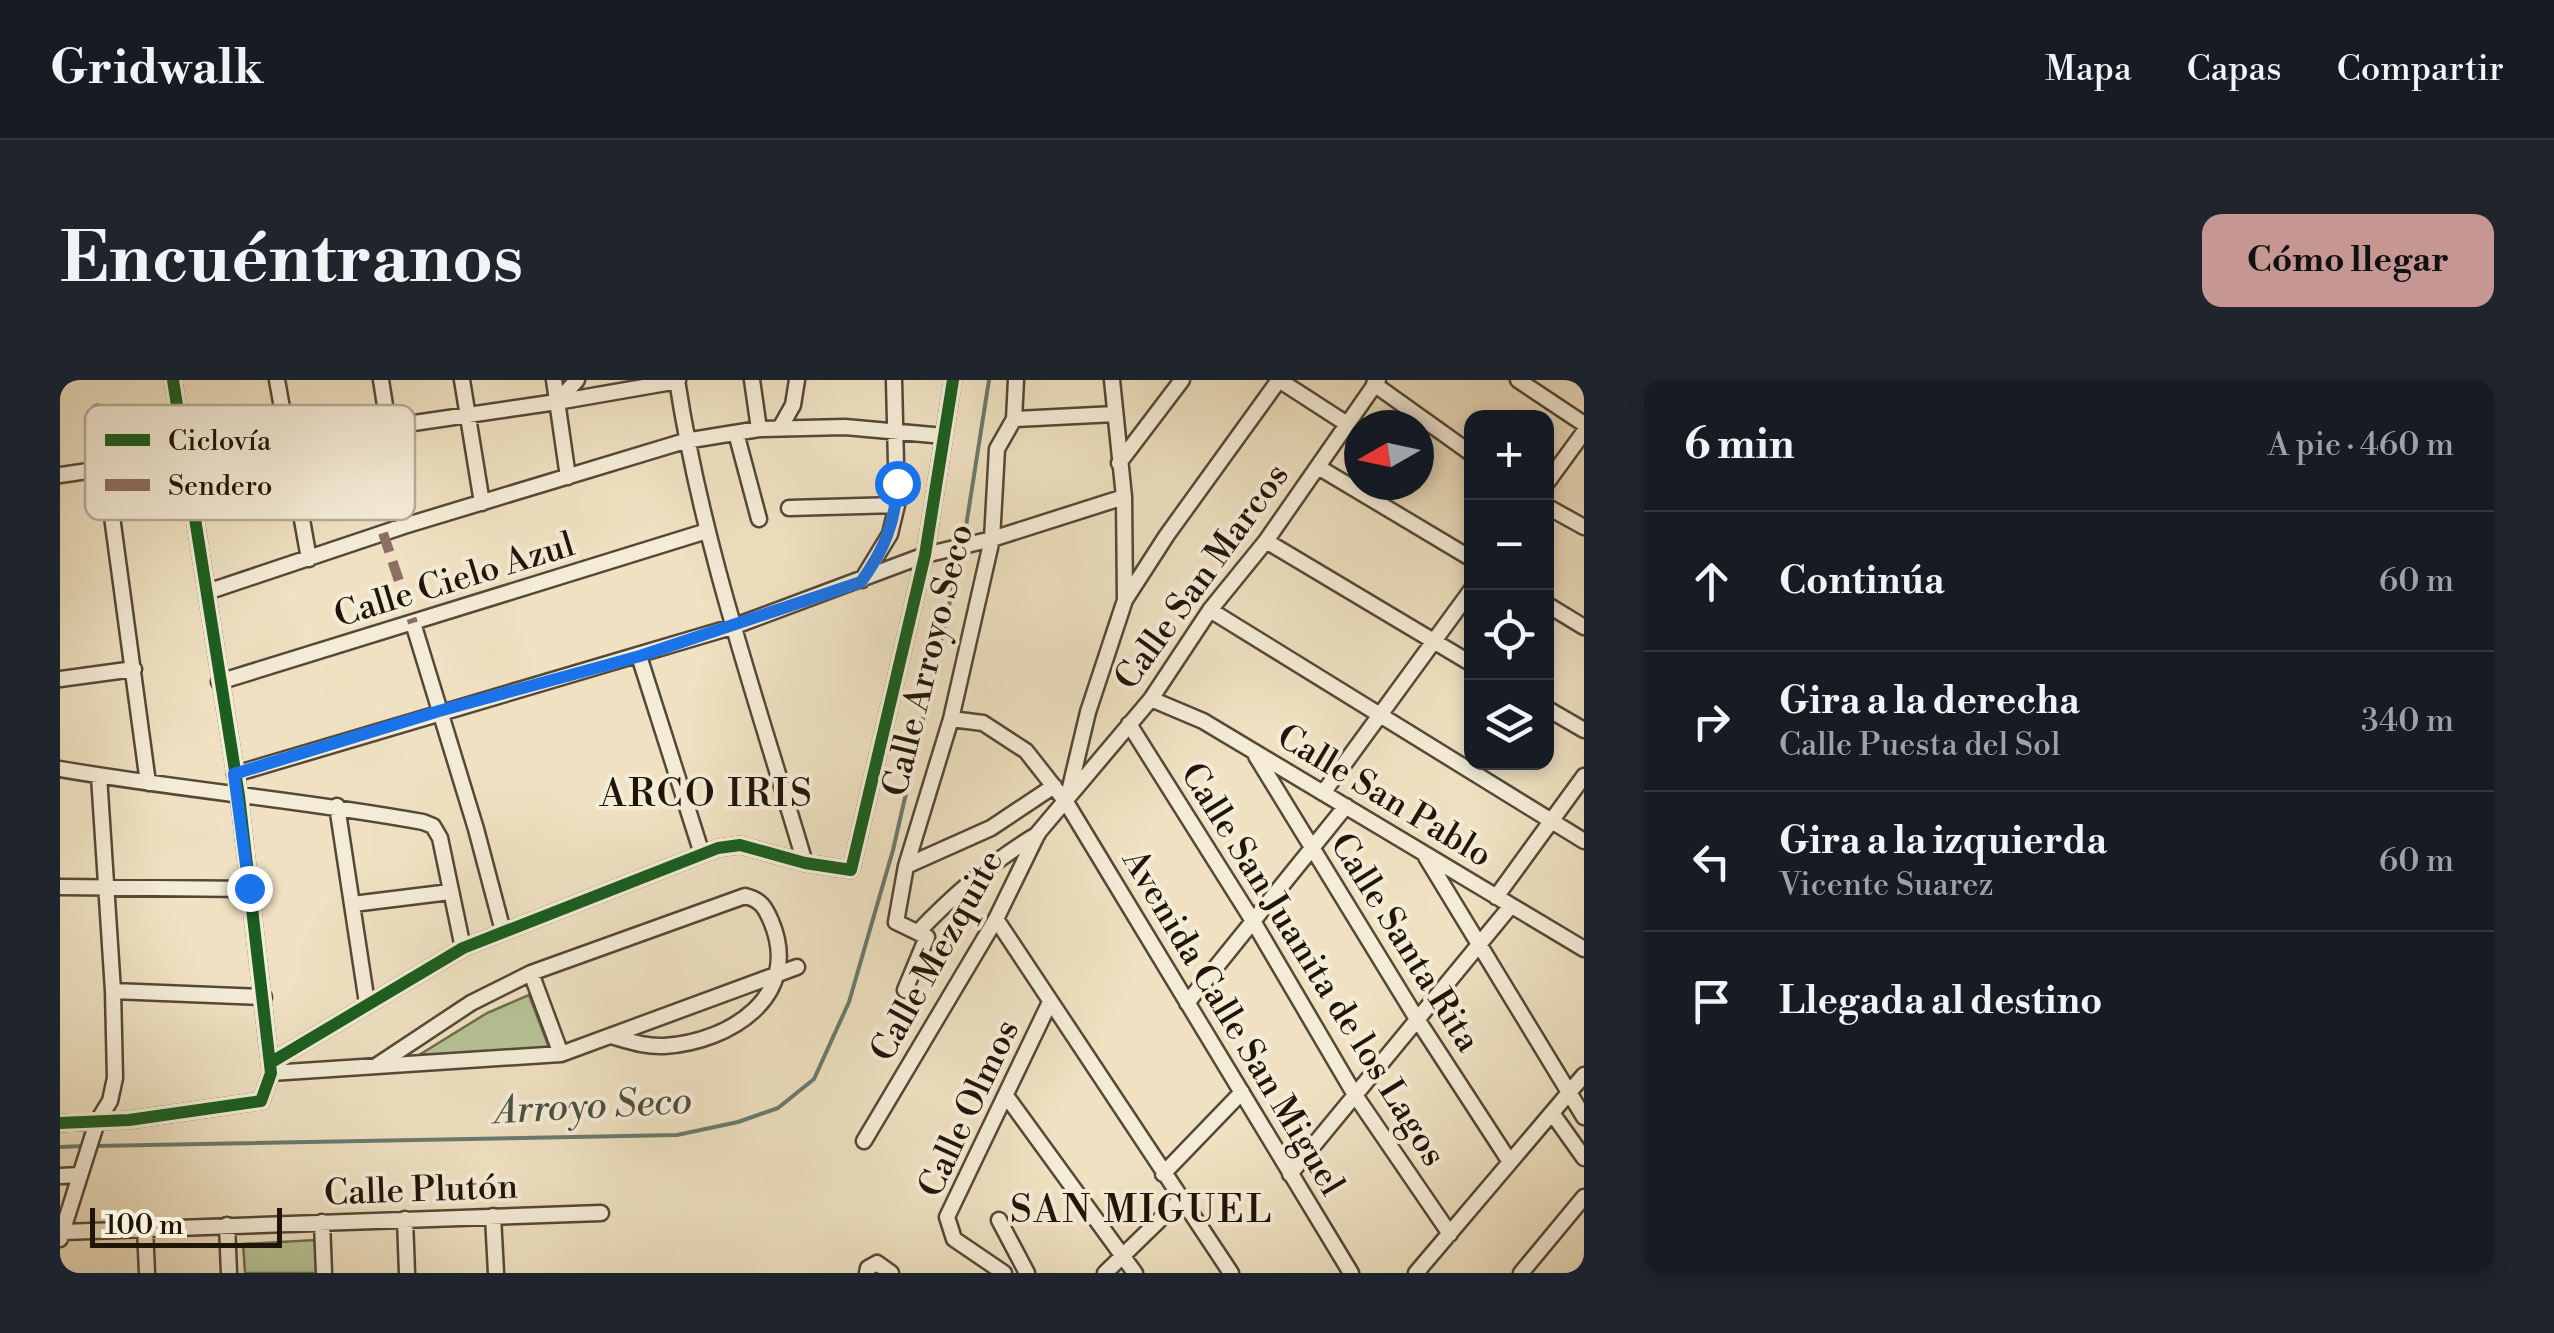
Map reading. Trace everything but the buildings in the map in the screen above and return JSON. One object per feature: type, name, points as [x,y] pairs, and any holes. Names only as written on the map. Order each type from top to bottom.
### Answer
[{"type":"street","points":[[173,380],[177,405]]},
{"type":"street","points":[[276,380],[280,405]]},
{"type":"street","points":[[380,380],[384,405]]},
{"type":"street","points":[[462,380],[482,503]]},
{"type":"street","points":[[554,380],[568,477]]},
{"type":"street","points":[[557,402],[577,380]]},
{"type":"street","points":[[752,380],[759,429]]},
{"type":"street","points":[[780,428],[793,405],[796,380]]},
{"type":"street","points":[[861,582],[890,534],[897,505],[894,380]]},
{"type":"street","name":"Calle Arroyo Seco","points":[[805,864],[851,870],[931,554],[953,380]]},
{"type":"street","name":"Calle Arroyo Seco","points":[[923,934],[896,922],[906,866],[951,719],[997,449],[1014,419],[1016,380]]},
{"type":"street","points":[[1112,380],[1124,497],[1125,600]]},
{"type":"street","points":[[1119,463],[1182,380]]},
{"type":"street","points":[[1066,802],[1088,712],[1125,600],[1279,380],[1344,421]]},
{"type":"street","points":[[1518,380],[1584,424]]},
{"type":"street","points":[[415,423],[557,402],[644,383],[677,381],[685,441],[707,532],[805,864]]},
{"type":"street","points":[[1371,382],[1464,448]]},
{"type":"street","name":"Calle San Marcos","points":[[1357,410],[1371,382]]},
{"type":"street","points":[[1014,419],[1115,414]]},
{"type":"street","points":[[207,592],[404,526],[685,441],[780,428],[896,429],[944,436]]},
{"type":"street","name":"Calle San Marcos","points":[[1066,802],[1151,698],[1210,610],[1266,541],[1344,430]]},
{"type":"street","points":[[1554,473],[1584,432]]},
{"type":"street","points":[[736,433],[759,520]]},
{"type":"street","points":[[1318,467],[1464,553]]},
{"type":"street","points":[[60,476],[85,472]]},
{"type":"street","points":[[234,774],[439,711],[640,656],[861,582],[931,554],[1124,497]]},
{"type":"street","points":[[789,508],[897,505]]},
{"type":"street","points":[[1554,510],[1584,527]]},
{"type":"street","points":[[113,520],[148,783]]},
{"type":"street","points":[[60,1123],[96,1127],[261,1101],[270,1068],[239,796],[195,520]]},
{"type":"street","points":[[301,520],[309,558]]},
{"type":"street","points":[[403,520],[404,526]]},
{"type":"street","name":"Calle Cielo Azul","points":[[219,682],[707,532]]},
{"type":"street","points":[[1266,541],[1464,659]]},
{"type":"street","points":[[1323,793],[1471,590]]},
{"type":"street","points":[[1554,609],[1584,627]]},
{"type":"street","points":[[1210,610],[1584,841]]},
{"type":"street","points":[[413,624],[504,930]]},
{"type":"street","points":[[640,656],[702,854]]},
{"type":"street","points":[[60,679],[134,669]]},
{"type":"street","name":"Calle San Pablo","points":[[1151,698],[1203,721],[1584,950]]},
{"type":"street","points":[[1554,713],[1584,730]]},
{"type":"street","name":"Avenida Calle San Miguel","points":[[951,719],[983,723],[1026,750],[1066,802],[1351,1273]]},
{"type":"street","name":"Calle San Juanita de los Lagos","points":[[1129,724],[1254,921],[1354,1095],[1450,1234]]},
{"type":"street","name":"Calle Santa Rita","points":[[1254,752],[1417,1019],[1510,1162]]},
{"type":"street","points":[[60,769],[239,796],[337,806],[424,822],[433,826],[440,838],[463,948]]},
{"type":"street","points":[[61,1236],[64,1215],[115,1078],[99,776]]},
{"type":"street","points":[[1496,897],[1584,776]]},
{"type":"street","points":[[906,866],[991,828],[1054,786]]},
{"type":"street","name":"Calle Mezquite","points":[[864,1141],[996,919],[1038,833],[1066,802]]},
{"type":"street","points":[[337,806],[367,1003]]},
{"type":"street","points":[[1187,1003],[1346,806]]},
{"type":"street","points":[[904,990],[923,934],[940,909],[1011,850],[1038,833]]},
{"type":"street","points":[[270,1068],[367,1003],[463,948],[702,854],[740,845],[805,864]]},
{"type":"street","points":[[1423,852],[1584,1117]]},
{"type":"street","points":[[60,887],[249,888]]},
{"type":"street","points":[[353,904],[450,892]]},
{"type":"street","points":[[376,1066],[471,1003],[531,974],[745,896],[765,907],[776,932],[779,972],[748,1016],[715,1036],[664,1046],[642,1046],[610,1036]]},
{"type":"street","points":[[1290,1174],[1510,907]]},
{"type":"street","points":[[996,919],[1231,1273]]},
{"type":"street","points":[[270,1068],[376,1066],[561,1054],[796,968]]},
{"type":"street","points":[[531,974],[561,1054]]},
{"type":"street","points":[[113,991],[264,998]]},
{"type":"street","name":"Calle Olmos","points":[[1004,1273],[954,1238],[947,1218],[1050,1002]]},
{"type":"street","points":[[1416,1273],[1584,1076]]},
{"type":"street","points":[[1163,1174],[1242,1092]]},
{"type":"street","points":[[1007,1098],[1081,1194],[1135,1273]]},
{"type":"street","points":[[1552,1113],[1584,1158]]},
{"type":"street","points":[[60,1176],[80,1175]]},
{"type":"street","points":[[1521,1273],[1584,1196]]},
{"type":"street","points":[[1104,1273],[1180,1200]]},
{"type":"street","name":"Calle Plutón","points":[[61,1236],[144,1228],[601,1214]]},
{"type":"street","points":[[493,1216],[496,1273]]},
{"type":"street","points":[[405,1219],[407,1273]]},
{"type":"street","points":[[1000,1220],[1027,1273]]},
{"type":"street","points":[[322,1222],[324,1273]]},
{"type":"street","points":[[227,1225],[229,1273]]},
{"type":"street","points":[[144,1228],[146,1273]]},
{"type":"street","points":[[866,1273],[878,1264],[891,1273]]},
{"type":"green space","points":[[529,995],[550,1050],[419,1055],[487,1013]]},
{"type":"green space","points":[[315,1240],[317,1273],[245,1273],[243,1244]]},
{"type":"waterway","name":"Arroyo Seco","points":[[964,539],[989,380]]},
{"type":"waterway","name":"Arroyo Seco","points":[[95,1146],[677,1135],[738,1122],[778,1108],[814,1079],[849,1002],[893,850],[961,553]]},
{"type":"waterway","name":"Arroyo Seco","points":[[60,1147],[85,1146]]},
{"type":"marked path","points":[[383,533],[413,623]]},
{"type":"cycle path","points":[[173,380],[177,405]]},
{"type":"cycle path","points":[[270,1063],[463,948],[718,848],[740,845],[805,863],[851,870],[925,555],[953,380]]},
{"type":"cycle path","points":[[60,1123],[129,1120],[261,1101],[271,1073],[239,796],[195,520]]},
{"type":"district","name":"ARCO IRIS","points":[[707,793]]},
{"type":"district","name":"SAN MIGUEL","points":[[1142,1209]]},
{"type":"route","points":[[249,888],[234,774],[439,711],[640,656],[861,582],[890,534],[897,483]]}]
